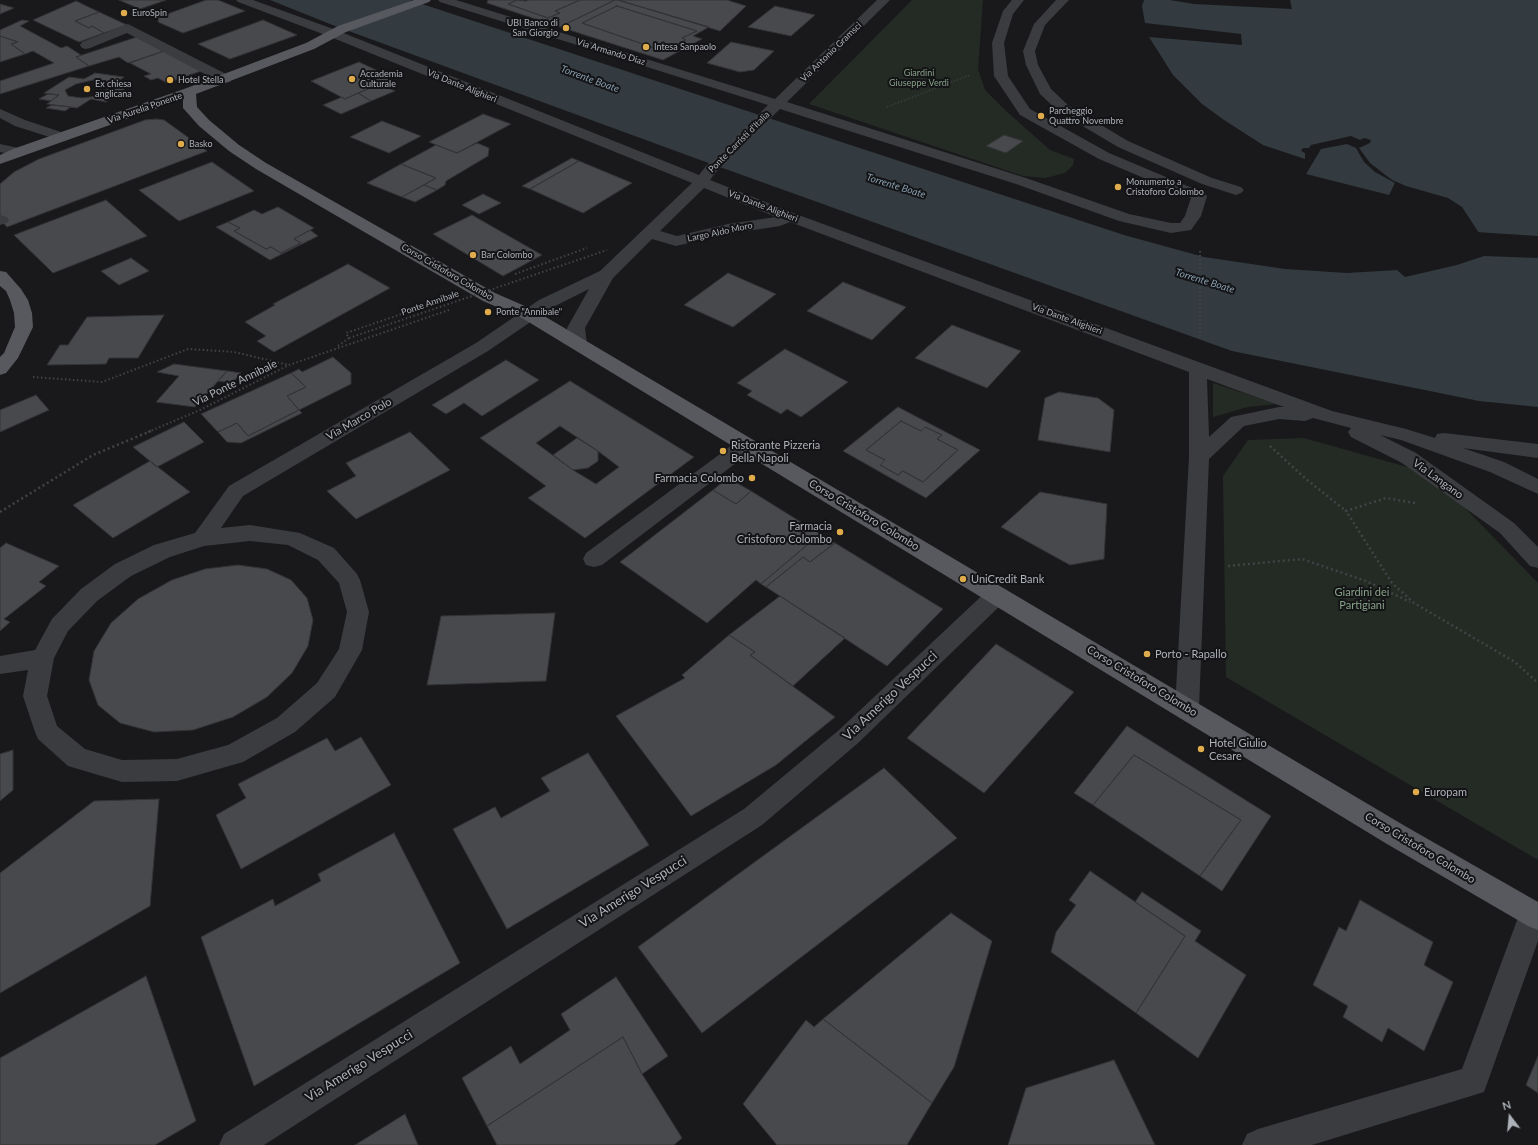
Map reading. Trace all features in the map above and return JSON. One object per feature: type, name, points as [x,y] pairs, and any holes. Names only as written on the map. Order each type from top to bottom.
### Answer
[{"type":"main road","name":"Via Aurelia Ponente","points":[[0,160],[18,152],[224,79],[310,46],[337,31],[424,0]]},
{"type":"main road","name":"Corso Cristoforo Colombo","points":[[189,92],[190,108],[204,123],[234,148],[261,166],[483,292],[528,314],[1396,834],[1536,916]]},
{"type":"main road","points":[[0,276],[13,289],[20,300],[24,327],[12,354],[0,368]]},
{"type":"street","name":"Via Dante Alighieri","points":[[242,0],[337,31],[706,175],[790,217],[1198,368]]},
{"type":"street","name":"Via Armando Diaz","points":[[444,0],[843,124],[1021,181],[1125,218],[1171,228],[1185,227],[1193,216],[1199,196],[1104,156],[1025,112],[1001,76],[1000,63]]},
{"type":"street","name":"Via Antonio Gramsci","points":[[778,104],[884,0]]},
{"type":"street","points":[[1000,63],[998,43],[1007,14],[1018,0]]},
{"type":"street","points":[[1063,0],[1040,24],[1029,51],[1032,65],[1046,91],[1064,109],[1123,144],[1207,181],[1236,190]]},
{"type":"street","points":[[86,45],[128,28],[224,79]]},
{"type":"street","name":"Ponte Carristi d'Italia","points":[[606,275],[650,233],[778,104]]},
{"type":"street","points":[[0,113],[20,123],[62,137]]},
{"type":"street","points":[[0,148],[18,152]]},
{"type":"street","name":"Largo Aldo Moro","points":[[650,233],[676,241],[728,229],[780,222],[790,217]]},
{"type":"street","points":[[578,344],[576,328],[606,275]]},
{"type":"street","name":"Via Marco Polo","points":[[203,538],[236,491],[482,347],[528,314],[545,304],[606,275]]},
{"type":"street","points":[[1187,708],[1199,457],[1198,368]]},
{"type":"street","name":"Via Langano","points":[[1198,368],[1327,416],[1400,434],[1496,467],[1538,487]]},
{"type":"street","points":[[1199,457],[1238,421],[1280,414],[1327,416]]},
{"type":"street","name":"Via Langano","points":[[1327,416],[1409,458],[1507,528],[1538,560]]},
{"type":"street","points":[[1400,434],[1538,451]]},
{"type":"street","points":[[594,559],[746,445]]},
{"type":"street","points":[[250,533],[292,538],[326,554],[349,580],[358,612],[350,650],[326,690],[286,726],[234,754],[177,770],[122,771],[77,758],[47,732],[35,696],[42,658],[60,625],[89,595],[123,570],[162,551],[203,538],[250,533]]},
{"type":"street","name":"Via Amerigo Vespucci","points":[[235,1145],[753,817],[848,737],[997,595]]},
{"type":"street","points":[[0,665],[42,658]]},
{"type":"street","points":[[1258,1145],[1473,1082],[1536,916]]},
{"type":"path","points":[[843,124],[1000,63]]},
{"type":"path","name":"Ponte Annibale","points":[[349,338],[607,250],[650,233]]},
{"type":"path","points":[[335,348],[349,338],[346,333],[483,292],[587,248]]},
{"type":"path","points":[[601,248],[607,250]]},
{"type":"path","points":[[1199,254],[1200,342]]},
{"type":"path","name":"Via Ponte Annibale","points":[[0,512],[93,455],[200,410],[290,365],[483,292]]},
{"type":"path","points":[[33,377],[102,382],[188,349],[234,352],[290,365]]},
{"type":"path","points":[[1253,418],[1271,447],[1306,479],[1346,511],[1392,583],[1414,603]]},
{"type":"path","points":[[1346,511],[1386,498],[1431,504],[1455,492]]},
{"type":"path","points":[[1194,569],[1302,559],[1366,581],[1414,603],[1515,662],[1538,683]]},
{"type":"green space","name":"Giardini Giuseppe Verdi","points":[[912,0],[983,0],[978,69],[985,90],[1050,150],[1074,159],[1073,165],[1065,173],[1045,178],[1023,176],[809,104]]},
{"type":"green space","points":[[1213,383],[1277,404],[1248,407],[1213,417]]},
{"type":"green space","name":"Giardini dei Partigiani","points":[[1304,438],[1432,474],[1538,583],[1538,860],[1226,677],[1223,476],[1248,440]]},
{"type":"water","name":"Torrente Boate","points":[[270,0],[410,0],[1124,235],[1204,257],[1285,269],[1347,273],[1397,270],[1405,277],[1457,265],[1484,256],[1538,258],[1538,407],[1479,401],[1232,351],[692,157],[335,26]]},
{"type":"water","points":[[1144,0],[1170,0],[1194,4],[1292,9],[1290,0],[1538,0],[1538,237],[1479,233],[1462,207],[1448,198],[1406,186],[1392,180],[1370,163],[1359,148],[1370,143],[1371,140],[1364,138],[1360,140],[1351,136],[1311,145],[1309,148],[1303,148],[1301,151],[1305,153],[1305,159],[1263,145],[1202,104],[1173,75],[1149,37],[1242,45],[1241,34],[1145,23],[1142,6]]},
{"type":"water","points":[[1347,144],[1356,148],[1364,162],[1375,172],[1395,183],[1389,195],[1306,174],[1321,149]]},
{"type":"pier","points":[[1476,232],[1538,236],[1538,239],[1478,235]]},
{"type":"building","points":[[119,0],[166,0],[140,9]]},
{"type":"building","points":[[206,0],[218,0],[245,11],[183,33],[158,22],[159,17]]},
{"type":"building","points":[[488,0],[517,0],[508,4],[548,18],[560,13],[555,11],[580,0],[615,0],[560,27],[487,3]]},
{"type":"building","points":[[517,0],[580,0],[555,11],[560,13],[548,18],[508,4]]},
{"type":"building","points":[[615,0],[618,0],[709,27],[693,36],[702,39],[663,60],[560,27]],"holes":[[[617,6],[697,31],[682,38],[686,40],[663,51],[582,23]]]},
{"type":"building","points":[[618,0],[727,0],[746,6],[720,31]]},
{"type":"building","points":[[76,1],[99,12],[75,21],[89,28],[92,26],[104,33],[79,42],[33,20]]},
{"type":"building","points":[[0,4],[14,8],[0,14]]},
{"type":"building","points":[[617,6],[697,31],[682,38],[686,40],[663,51],[582,23]]},
{"type":"building","points":[[775,6],[815,15],[791,36],[748,27]]},
{"type":"building","points":[[99,12],[127,25],[104,33],[92,26],[89,28],[75,21]]},
{"type":"building","points":[[22,20],[29,21],[20,26],[61,48],[67,46],[81,55],[76,57],[89,66],[0,94],[0,81],[54,63],[33,51],[25,54],[11,44],[18,42],[0,36],[0,30]]},
{"type":"building","points":[[263,20],[297,35],[230,59],[198,44]]},
{"type":"building","points":[[0,36],[18,42],[11,44],[25,54],[0,62]]},
{"type":"building","points":[[140,36],[164,51],[128,63],[119,57],[89,66],[76,57]]},
{"type":"building","points":[[731,42],[774,51],[754,70],[740,72],[707,63]]},
{"type":"building","points":[[164,51],[201,71],[167,83],[158,78],[151,80],[144,76],[151,74],[130,63]]},
{"type":"building","name":"Accademia Culturale","points":[[359,62],[393,78],[345,99],[311,81]]},
{"type":"building","points":[[95,73],[124,77],[114,84],[129,86],[106,102],[91,99],[77,108],[47,104],[59,95],[44,93],[69,77],[84,79]]},
{"type":"building","name":"Ex chiesa anglicana","points":[[93,80],[107,82],[109,88],[98,96],[82,98],[68,96],[65,90],[76,84]]},
{"type":"building","points":[[379,84],[395,91],[371,101],[358,93]]},
{"type":"building","points":[[358,93],[371,101],[341,114],[323,105],[342,97],[345,99]]},
{"type":"building","points":[[48,94],[59,95],[51,101],[39,99]]},
{"type":"building","points":[[52,105],[71,107],[65,111],[46,108]]},
{"type":"building","points":[[483,114],[511,124],[457,153],[429,142]]},
{"type":"building","points":[[145,120],[164,120],[207,151],[7,227],[0,219],[0,184],[14,172],[39,159]]},
{"type":"building","points":[[382,121],[421,136],[389,153],[350,137]]},
{"type":"building","points":[[1004,135],[1023,141],[1006,153],[986,146]]},
{"type":"building","points":[[477,143],[489,148],[488,156],[446,181],[445,185],[437,190],[424,185],[436,178],[401,164],[436,145],[457,153]]},
{"type":"building","points":[[572,158],[579,161],[530,189],[522,186]]},
{"type":"building","points":[[579,161],[632,183],[583,213],[530,189]]},
{"type":"building","points":[[212,162],[254,191],[179,221],[139,190]]},
{"type":"building","points":[[401,164],[436,178],[402,197],[367,183]]},
{"type":"building","points":[[424,185],[437,190],[415,202],[402,197]]},
{"type":"building","points":[[483,194],[501,203],[479,214],[462,205]]},
{"type":"building","points":[[106,200],[147,236],[53,273],[14,235]]},
{"type":"building","points":[[278,207],[314,228],[294,239],[301,243],[281,253],[271,247],[266,249],[234,231],[240,228],[228,222],[254,210],[262,214]]},
{"type":"building","points":[[472,215],[542,255],[503,276],[433,234]]},
{"type":"building","points":[[228,222],[240,228],[234,231],[266,249],[271,247],[281,253],[301,243],[294,239],[310,230],[318,236],[270,260],[216,227]]},
{"type":"building","points":[[131,258],[149,271],[119,285],[101,271]]},
{"type":"building","points":[[348,264],[390,288],[274,352],[257,341],[266,336],[245,322],[275,305],[273,304]]},
{"type":"building","points":[[728,273],[776,294],[733,327],[684,305]]},
{"type":"building","points":[[843,282],[906,307],[872,340],[807,311]]},
{"type":"building","points":[[164,315],[138,358],[109,358],[106,364],[47,365],[60,345],[68,345],[87,317]]},
{"type":"building","points":[[952,325],[1021,351],[987,388],[915,358]]},
{"type":"building","points":[[785,349],[848,382],[801,417],[787,409],[781,414],[747,395],[752,391],[737,383]]},
{"type":"building","points":[[333,357],[351,373],[351,384],[299,410],[287,396],[306,387],[291,373],[299,369],[302,372]]},
{"type":"building","points":[[506,360],[539,380],[482,416],[464,403],[446,414],[432,405]]},
{"type":"building","points":[[174,364],[227,371],[195,407],[156,402],[179,376],[157,372]]},
{"type":"building","points":[[227,371],[241,373],[232,383],[218,381]]},
{"type":"building","points":[[291,373],[306,387],[287,396],[299,410],[248,436],[237,423],[218,432],[201,414]]},
{"type":"building","points":[[570,381],[694,457],[585,538],[528,498],[546,486],[480,438]],"holes":[[[560,426],[619,467],[596,484],[573,470],[536,443]]]},
{"type":"building","points":[[1059,392],[1098,398],[1114,410],[1110,452],[1038,440],[1045,398]]},
{"type":"building","points":[[36,395],[49,410],[0,432],[0,410]]},
{"type":"building","points":[[898,407],[980,450],[926,498],[843,451]],"holes":[[[901,421],[921,431],[925,427],[942,435],[937,439],[958,450],[923,482],[903,471],[898,475],[880,465],[885,460],[866,450]]]},
{"type":"building","points":[[299,410],[302,413],[241,443],[227,442],[218,432],[237,423],[248,436]]},
{"type":"building","points":[[901,421],[921,431],[925,427],[942,435],[937,439],[958,450],[923,482],[903,471],[898,475],[880,465],[885,460],[866,450]]},
{"type":"building","points":[[184,422],[204,442],[157,467],[133,447]]},
{"type":"building","points":[[410,432],[450,470],[356,519],[327,491],[356,476],[346,463]]},
{"type":"building","points":[[577,438],[598,451],[598,461],[588,468],[573,470],[553,455]]},
{"type":"building","points":[[150,461],[190,492],[113,538],[73,505]]},
{"type":"building","points":[[728,478],[751,491],[736,504],[713,490]]},
{"type":"building","points":[[713,490],[736,504],[751,491],[820,534],[761,584],[756,580],[707,623],[620,562]]},
{"type":"building","points":[[1040,492],[1107,504],[1104,559],[1070,565],[1001,527]]},
{"type":"building","points":[[820,534],[835,543],[810,562],[803,557],[766,587],[761,584]]},
{"type":"building","points":[[6,543],[59,566],[39,582],[46,586],[4,619],[10,622],[0,631],[0,548]]},
{"type":"building","points":[[835,543],[943,609],[887,666],[766,587],[803,557],[810,562]]},
{"type":"building","points":[[238,565],[267,569],[291,580],[307,598],[313,620],[308,646],[292,673],[267,697],[233,717],[193,730],[154,732],[120,723],[98,705],[89,680],[94,651],[111,623],[138,599],[172,580],[205,569]]},
{"type":"building","points":[[780,596],[845,638],[793,686],[750,655],[755,652],[729,635]]},
{"type":"building","points":[[555,613],[546,681],[427,685],[441,616]]},
{"type":"building","points":[[729,635],[755,652],[750,655],[835,717],[776,765],[691,816],[616,716],[685,678],[682,675]]},
{"type":"building","points":[[996,644],[1074,692],[984,793],[907,738]]},
{"type":"building","points":[[1127,726],[1271,816],[1222,891],[1200,876],[1241,820],[1134,755],[1093,805],[1074,793]]},
{"type":"building","points":[[361,737],[391,785],[241,869],[216,815],[246,798],[238,784],[327,738],[335,751]]},
{"type":"building","points":[[13,750],[13,790],[0,801],[0,754]]},
{"type":"building","points":[[588,753],[649,845],[507,929],[453,829],[495,807],[501,818],[550,791],[541,778]]},
{"type":"building","points":[[1134,755],[1241,820],[1200,876],[1093,805]]},
{"type":"building","points":[[884,768],[957,838],[702,1033],[638,947]]},
{"type":"building","points":[[159,799],[150,906],[0,993],[0,873],[94,801]]},
{"type":"building","points":[[394,833],[460,963],[254,1086],[201,937],[273,899],[275,906],[321,881],[318,874]]},
{"type":"building","points":[[1090,871],[1185,936],[1136,1013],[1051,952],[1056,932],[1076,905],[1069,900]]},
{"type":"building","points":[[1142,892],[1201,931],[1195,941],[1246,975],[1198,1058],[1136,1013],[1185,936],[1135,902]]},
{"type":"building","points":[[1360,900],[1433,942],[1424,965],[1453,982],[1424,1051],[1388,1028],[1382,1042],[1343,1017],[1348,1006],[1313,985],[1339,927],[1346,931]]},
{"type":"building","points":[[951,913],[992,941],[954,1067],[932,1103],[823,1019]]},
{"type":"building","points":[[146,976],[196,1121],[155,1145],[0,1145],[0,1058]]},
{"type":"building","points":[[616,977],[668,1056],[642,1074],[623,1037],[487,1126],[462,1078],[511,1046],[520,1064],[570,1030],[561,1014]]},
{"type":"building","points":[[823,1019],[932,1103],[907,1145],[777,1145],[743,1104],[806,1020],[814,1027]]},
{"type":"building","points":[[623,1037],[642,1074],[682,1138],[674,1145],[497,1145],[487,1126]]},
{"type":"building","points":[[1538,1056],[1538,1093],[1526,1085]]},
{"type":"building","points":[[1114,1060],[1155,1145],[1008,1145],[1026,1088]]},
{"type":"building","points":[[405,1114],[418,1145],[355,1145]]},
{"type":"place","name":"EuroSpin","points":[[124,13]]},
{"type":"place","name":"UBI Banco di San Giorgio","points":[[566,28]]},
{"type":"place","name":"Intesa Sanpaolo","points":[[646,47]]},
{"type":"place","name":"Accademia Culturale","points":[[352,79]]},
{"type":"place","name":"Hotel Stella","points":[[170,80]]},
{"type":"place","name":"Ex chiesa anglicana","points":[[87,89]]},
{"type":"place","name":"Parcheggio Quattro Novembre","points":[[1041,116]]},
{"type":"place","name":"Basko","points":[[181,144]]},
{"type":"place","name":"Monumento a Cristoforo Colombo","points":[[1118,187]]},
{"type":"place","name":"Bar Colombo","points":[[473,255]]},
{"type":"place","name":"Ponte \"Annibale\"","points":[[488,312]]},
{"type":"place","name":"Ristorante Pizzeria Bella Napoli","points":[[723,451]]},
{"type":"place","name":"Farmacia Colombo","points":[[752,478]]},
{"type":"place","name":"Farmacia Cristoforo Colombo","points":[[840,532]]},
{"type":"place","name":"UniCredit Bank","points":[[963,579]]},
{"type":"place","name":"Porto - Rapallo","points":[[1147,654]]},
{"type":"place","name":"Hotel Giulio Cesare","points":[[1201,749]]},
{"type":"place","name":"Europam","points":[[1416,792]]}]
